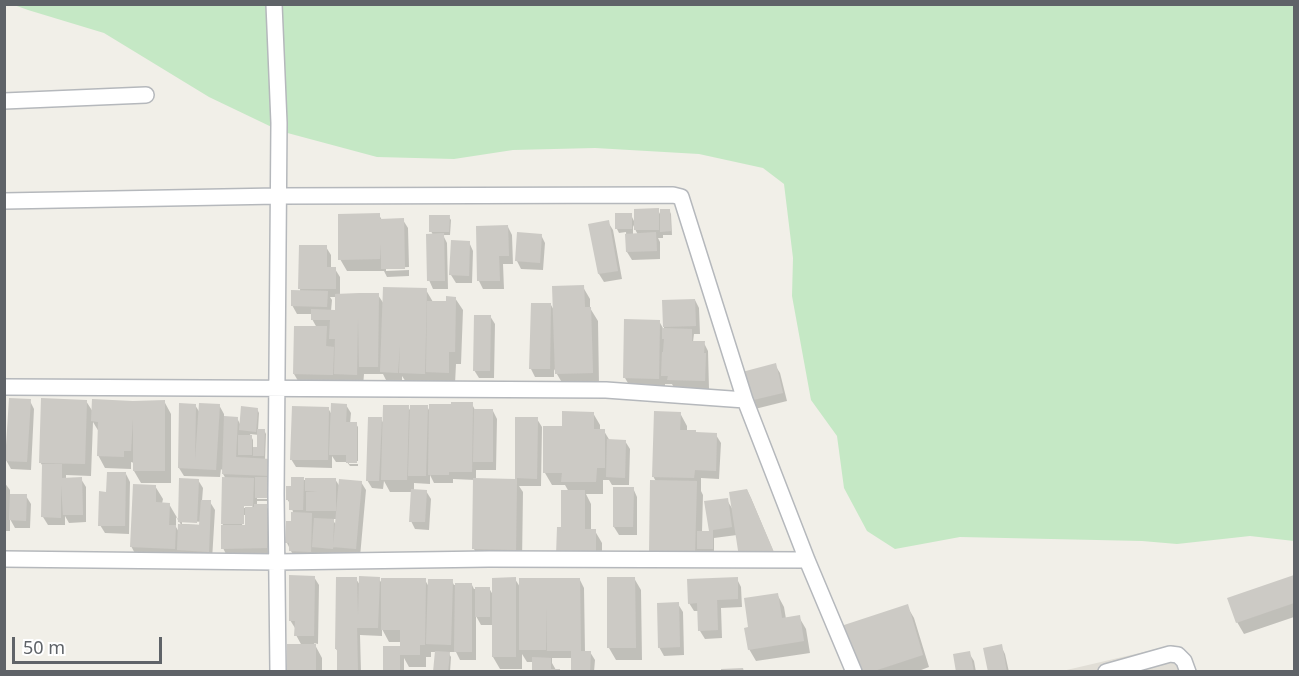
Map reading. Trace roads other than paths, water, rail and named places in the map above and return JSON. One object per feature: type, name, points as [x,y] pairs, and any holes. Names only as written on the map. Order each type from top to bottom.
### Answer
[{"type":"street","points":[[274,4],[279,123],[278,672]]},
{"type":"street","points":[[4,101],[146,95]]},
{"type":"street","points":[[4,201],[278,196],[673,195],[681,198],[745,400],[807,561],[854,672]]},
{"type":"street","points":[[4,387],[606,390],[745,400]]},
{"type":"street","points":[[4,559],[277,562],[489,559],[807,561]]},
{"type":"street","points":[[1106,672],[1170,654],[1178,655],[1184,661],[1188,672]]}]
